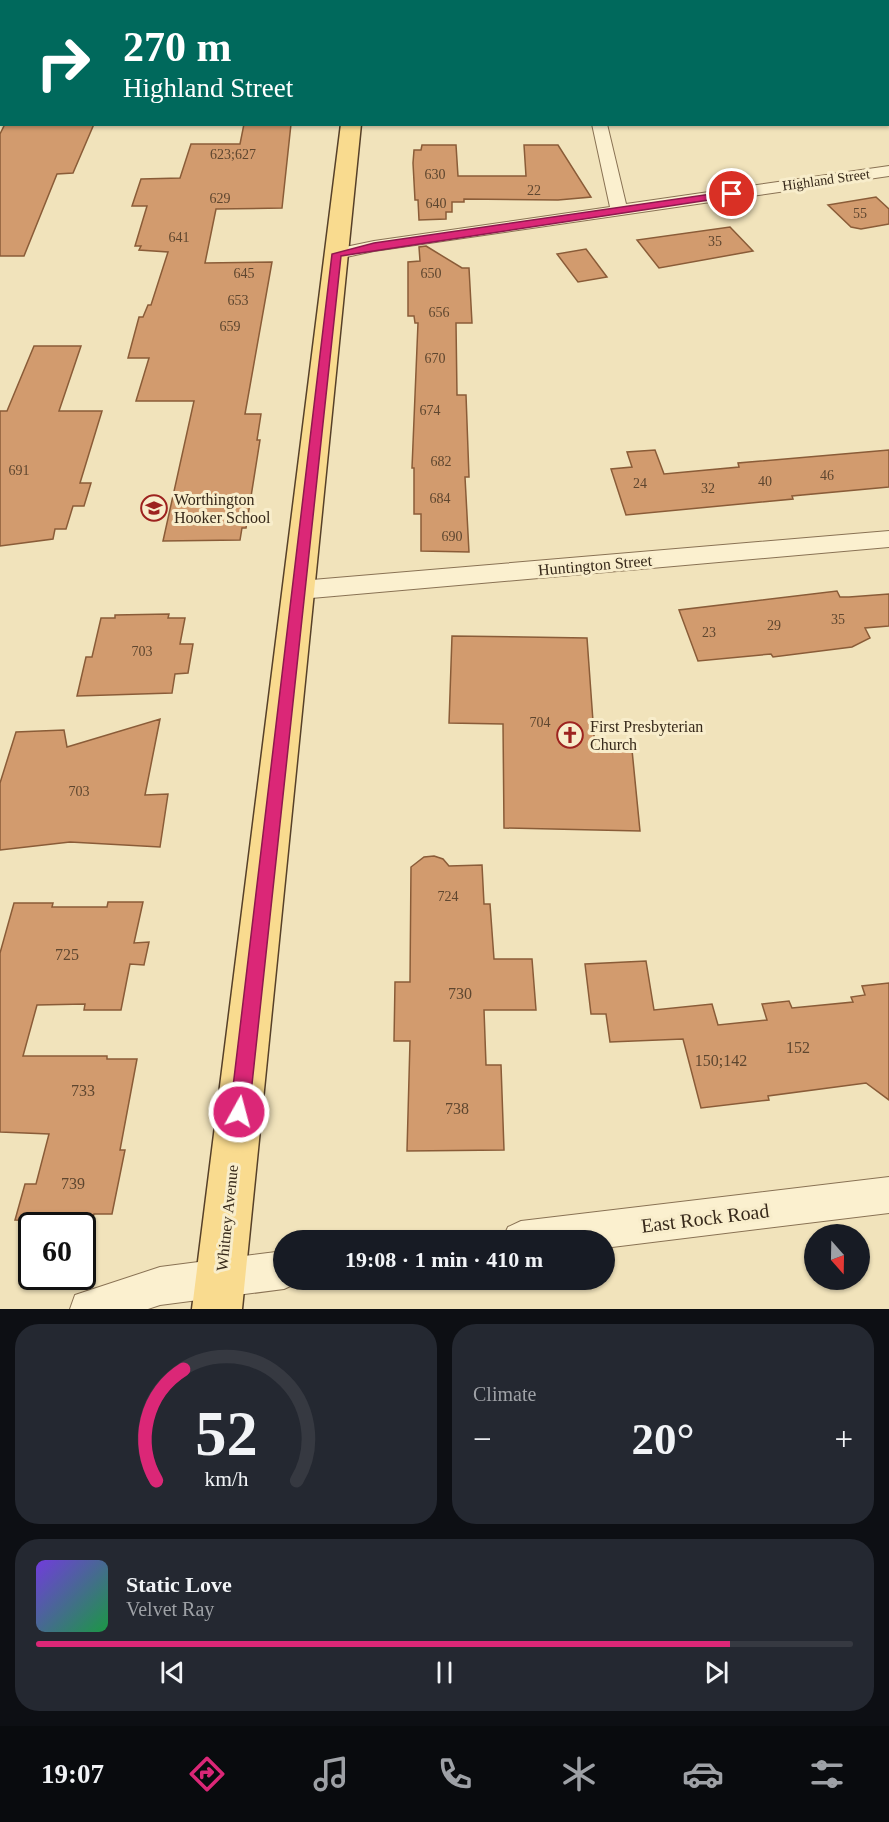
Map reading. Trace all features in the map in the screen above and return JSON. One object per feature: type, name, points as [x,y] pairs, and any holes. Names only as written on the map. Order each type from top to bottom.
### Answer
[{"type":"main road","name":"Whitney Avenue","points":[[219,1294],[351,126]]},
{"type":"street","points":[[599,126],[615,198],[620,210]]},
{"type":"street","name":"Highland Street","points":[[337,254],[374,246],[889,171]]},
{"type":"street","name":"Huntington Street","points":[[300,590],[889,539]]},
{"type":"street","name":"East Rock Road","points":[[603,1230],[889,1195]]},
{"type":"street","points":[[89,1309],[160,1286],[219,1294],[273,1274]]},
{"type":"building","points":[[4,126],[93,126],[73,173],[57,174],[24,256],[0,256],[0,134]]},
{"type":"building","points":[[244,126],[291,126],[282,208],[216,209],[205,263],[272,262],[245,414],[261,414],[257,440],[260,440],[246,528],[242,528],[240,540],[163,541],[194,401],[136,401],[149,358],[128,358],[139,317],[143,317],[148,305],[151,305],[168,252],[139,250],[141,246],[135,246],[147,206],[132,206],[141,179],[180,178],[191,144],[240,144]]},
{"type":"building","points":[[422,145],[456,145],[458,176],[526,176],[524,145],[558,145],[591,197],[558,200],[464,199],[464,202],[452,202],[452,212],[446,212],[446,219],[419,220],[418,200],[415,200],[413,163],[414,150],[421,150]]},
{"type":"building","points":[[876,197],[889,209],[889,224],[861,229],[851,227],[828,205]]},
{"type":"building","points":[[730,227],[753,251],[659,268],[637,240]]},
{"type":"building","points":[[426,246],[462,268],[469,268],[472,323],[456,323],[457,395],[466,395],[469,477],[465,477],[469,552],[421,551],[421,514],[414,514],[414,468],[412,468],[418,323],[415,323],[414,316],[408,316],[408,262],[420,261],[419,247]]},
{"type":"building","points":[[586,249],[607,277],[578,282],[557,254]]},
{"type":"building","points":[[34,346],[81,346],[59,411],[102,411],[80,483],[91,483],[84,506],[73,506],[66,529],[55,529],[53,539],[0,546],[0,411],[7,411]]},
{"type":"building","points":[[655,450],[664,474],[739,467],[738,463],[889,450],[889,487],[626,515],[611,469],[632,467],[627,452]]},
{"type":"building","points":[[837,591],[840,597],[889,594],[889,626],[865,628],[870,638],[852,647],[773,657],[771,654],[698,661],[679,610]]},
{"type":"building","points":[[169,614],[168,618],[185,618],[180,644],[193,644],[188,673],[175,674],[172,693],[77,696],[86,657],[92,657],[101,618],[115,618],[115,615]]},
{"type":"building","name":"First Presbyterian Church","points":[[452,636],[587,638],[595,749],[632,750],[640,831],[504,828],[503,724],[449,723]]},
{"type":"building","points":[[160,719],[145,795],[168,794],[160,847],[70,842],[0,850],[0,783],[16,732],[64,730],[67,747]]},
{"type":"building","points":[[434,856],[443,859],[449,866],[482,865],[484,904],[490,904],[494,959],[532,959],[536,1010],[484,1010],[486,1065],[501,1065],[504,1150],[407,1151],[410,1041],[394,1041],[395,982],[410,982],[411,867],[424,857]]},
{"type":"building","points":[[108,902],[143,902],[134,943],[149,942],[144,965],[130,964],[121,1010],[84,1010],[85,1004],[37,1005],[23,1056],[107,1056],[107,1059],[137,1059],[120,1150],[125,1150],[112,1214],[18,1212],[18,1220],[15,1220],[25,1184],[36,1184],[49,1134],[0,1132],[0,953],[14,903],[53,903],[52,907],[107,907]]},
{"type":"building","points":[[646,961],[654,1010],[712,1004],[718,1025],[767,1020],[762,1004],[789,1001],[792,1008],[853,1002],[851,997],[865,995],[862,986],[889,983],[889,1100],[866,1083],[768,1096],[769,1100],[701,1108],[683,1039],[610,1042],[606,1014],[591,1014],[585,964]]},
{"type":"place","name":"Worthington Hooker School","points":[[154,508]]},
{"type":"place","name":"First Presbyterian Church","points":[[570,735]]},
{"type":"route","points":[[239,1112],[337,254],[374,246],[732,194]]}]
